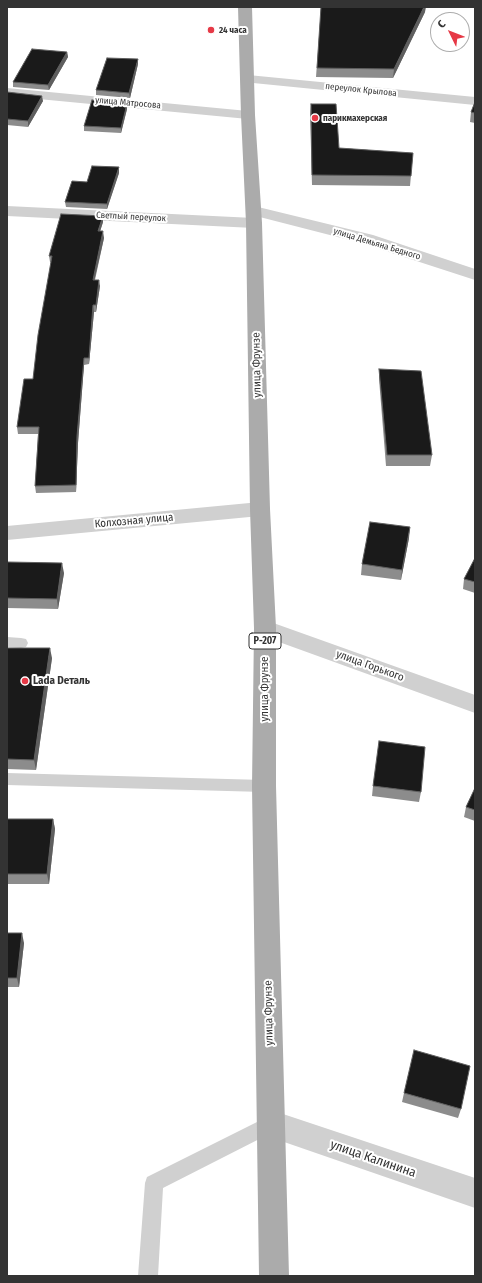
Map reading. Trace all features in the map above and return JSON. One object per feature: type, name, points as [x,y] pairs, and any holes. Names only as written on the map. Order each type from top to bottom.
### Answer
[{"type":"main road","name":"улица Фрунзе","points":[[246,7],[248,115],[254,217],[260,510],[265,628],[264,786],[274,1276]]},
{"type":"street","name":"переулок Крылова","points":[[248,79],[475,101]]},
{"type":"street","name":"улица Матросова","points":[[7,92],[248,115]]},
{"type":"street","name":"Светлый переулок","points":[[7,211],[254,217]]},
{"type":"street","name":"улица Демьяна Бедного","points":[[254,217],[367,239],[475,275]]},
{"type":"street","name":"Колхозная улица","points":[[7,532],[260,510]]},
{"type":"street","name":"улица Горького","points":[[265,628],[475,704]]},
{"type":"street","name":"улица Калинина","points":[[271,1124],[475,1193]]},
{"type":"lane","points":[[7,779],[264,786]]},
{"type":"lane","points":[[148,1276],[154,1183],[271,1124]]},
{"type":"building","points":[[321,7],[424,7],[394,69],[317,68]]},
{"type":"building","points":[[32,49],[67,52],[48,85],[13,82]]},
{"type":"building","points":[[107,58],[138,59],[129,93],[96,90]]},
{"type":"building","points":[[7,92],[42,96],[28,121],[7,119]]},
{"type":"building","points":[[92,100],[127,104],[121,128],[84,126]]},
{"type":"building","points":[[475,102],[475,113],[471,112]]},
{"type":"building","points":[[311,104],[336,104],[339,148],[413,153],[411,176],[312,175]]},
{"type":"building","points":[[92,166],[119,167],[107,204],[65,202],[72,181],[87,182]]},
{"type":"building","points":[[61,214],[103,216],[98,231],[103,231],[93,280],[99,280],[96,305],[93,305],[89,358],[84,358],[77,436],[76,485],[35,486],[39,427],[17,427],[24,379],[33,379],[38,335],[52,256],[49,256]]},
{"type":"building","points":[[379,369],[421,371],[432,455],[387,455]]},
{"type":"building","points":[[370,522],[410,527],[402,570],[362,564]]},
{"type":"building","points":[[475,558],[475,582],[464,579]]},
{"type":"building","points":[[7,562],[62,563],[57,599],[7,598]]},
{"type":"building","points":[[7,648],[50,648],[34,760],[7,759]]},
{"type":"building","points":[[379,741],[425,747],[421,792],[373,786]]},
{"type":"building","points":[[475,788],[475,810],[466,807]]},
{"type":"building","points":[[7,819],[53,819],[47,874],[7,874]]},
{"type":"building","points":[[7,933],[22,933],[17,978],[7,978]]},
{"type":"building","points":[[414,1050],[470,1066],[461,1109],[404,1093]]},
{"type":"place","name":"24 часа","points":[[211,30]]},
{"type":"place","name":"парикмахерская","points":[[315,118]]},
{"type":"place","name":"Lada Dеталь","points":[[25,681]]}]
